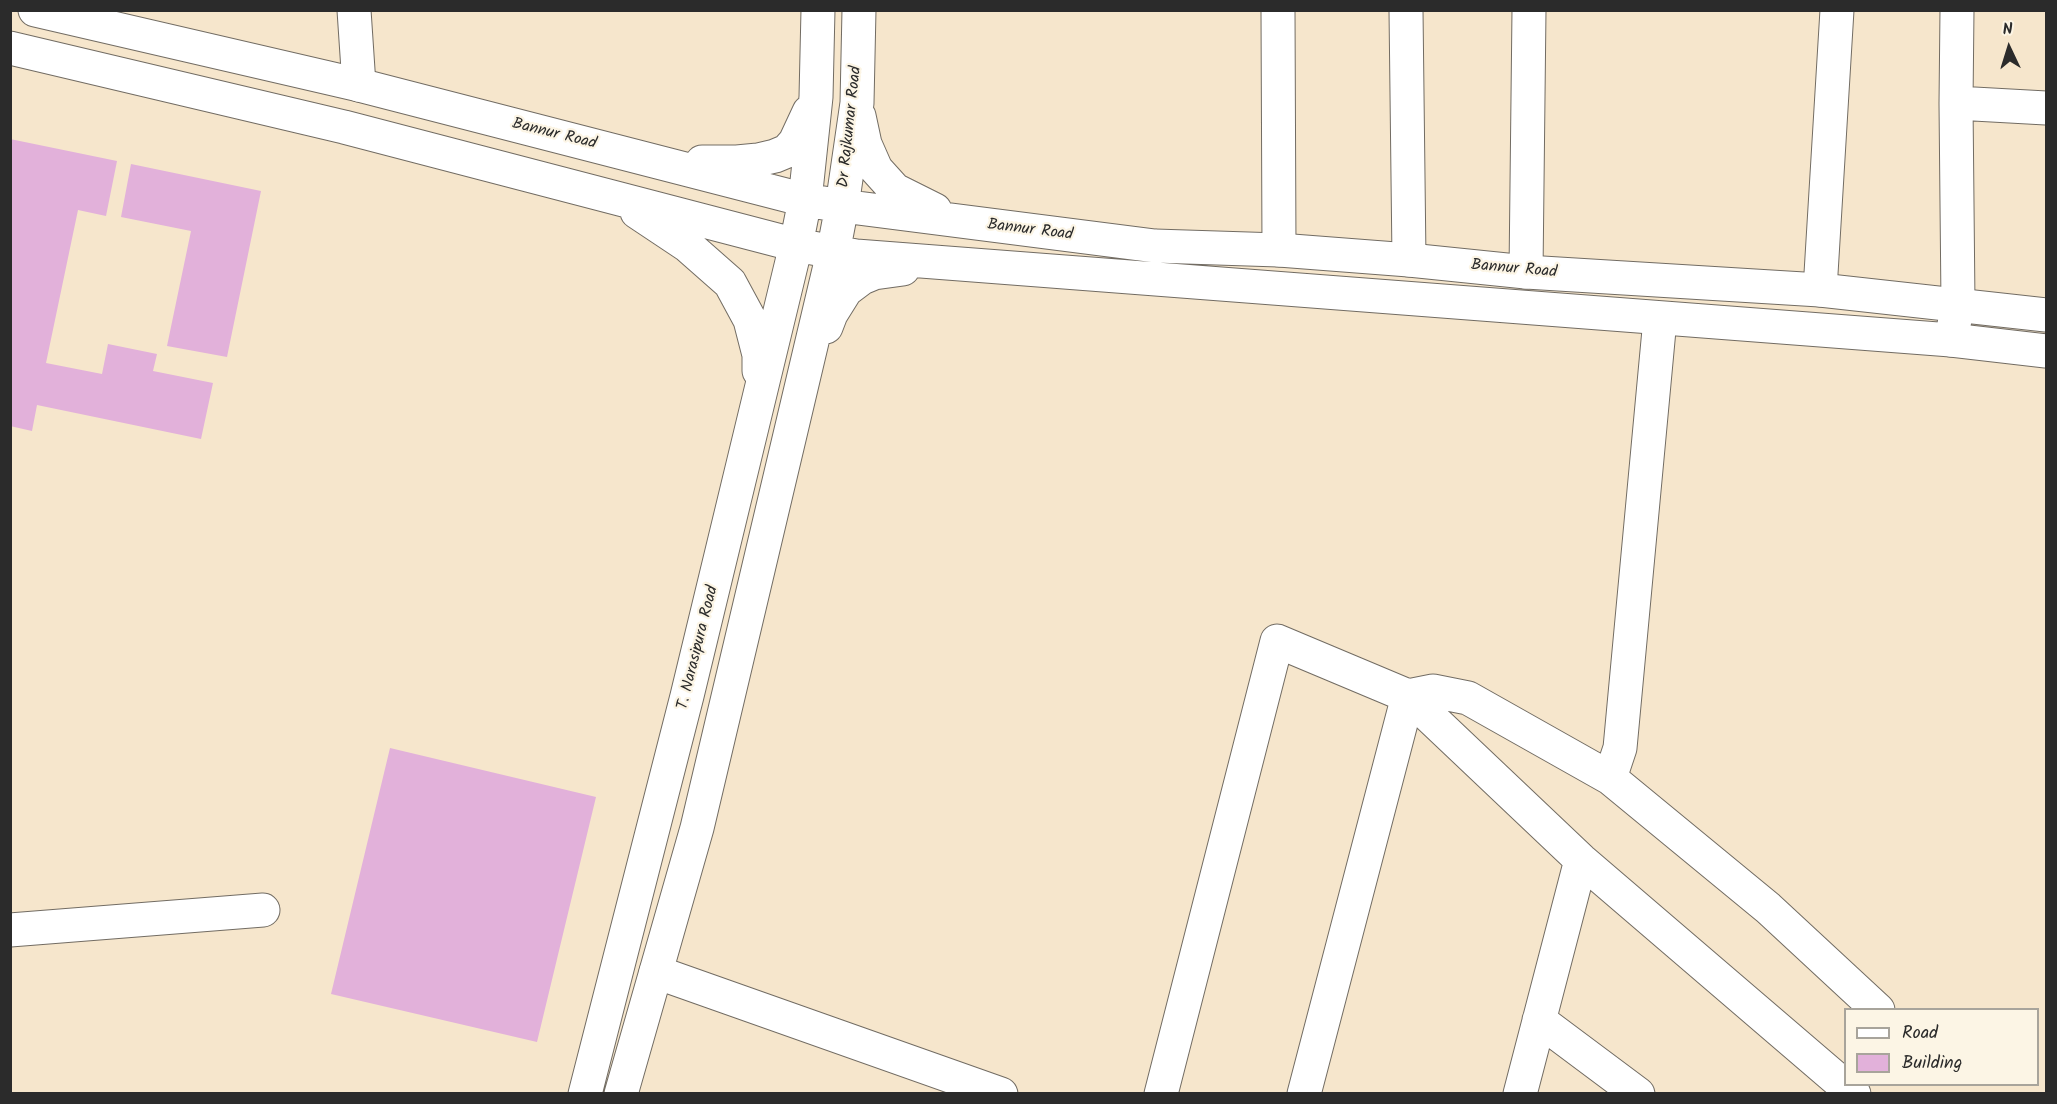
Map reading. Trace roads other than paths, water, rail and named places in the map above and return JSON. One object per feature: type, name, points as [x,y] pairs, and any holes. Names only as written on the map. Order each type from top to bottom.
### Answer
[{"type":"main road","name":"Bannur Road","points":[[35,10],[359,85],[805,200],[842,206],[1155,246],[1279,250],[1526,272],[1820,290],[2046,315]]},
{"type":"main road","points":[[354,10],[359,85]]},
{"type":"main road","points":[[805,200],[816,97],[818,10]]},
{"type":"main road","name":"Dr Rajkumar Road","points":[[842,206],[857,103],[859,10]]},
{"type":"main road","points":[[1278,10],[1279,250]]},
{"type":"main road","points":[[1406,10],[1409,260]]},
{"type":"main road","points":[[1526,272],[1529,10]]},
{"type":"main road","points":[[1820,290],[1837,10]]},
{"type":"main road","points":[[1951,340],[1958,304],[1957,10]]},
{"type":"main road","points":[[10,48],[344,127],[833,253],[1951,340],[2046,351]]},
{"type":"main road","points":[[658,162],[737,162],[775,156],[787,151],[795,142],[816,97]]},
{"type":"main road","points":[[857,103],[865,144],[876,169],[884,179],[895,190],[958,222]]},
{"type":"main road","points":[[1956,103],[2046,108]]},
{"type":"main road","points":[[616,197],[688,246],[730,283],[750,320],[759,355],[758,406]]},
{"type":"main road","name":"T. Narasipura Road","points":[[585,1094],[684,708],[758,406],[805,200]]},
{"type":"main road","points":[[621,1094],[697,828],[833,253],[842,206]]},
{"type":"main road","points":[[799,394],[831,314],[846,290],[862,278],[874,273],[958,264]]},
{"type":"main road","points":[[1610,778],[1620,748],[1660,319]]},
{"type":"main road","points":[[1161,1094],[1277,642],[1408,696],[1581,860],[1844,1085]]},
{"type":"main road","points":[[1408,696],[1434,691],[1468,698],[1610,778],[1768,908],[1876,1008]]},
{"type":"main road","points":[[1304,1094],[1408,696]]},
{"type":"main road","points":[[1520,1094],[1581,860]]},
{"type":"main road","points":[[10,930],[263,909]]},
{"type":"main road","points":[[656,972],[1001,1094]]},
{"type":"main road","points":[[1539,1020],[1638,1094]]}]
